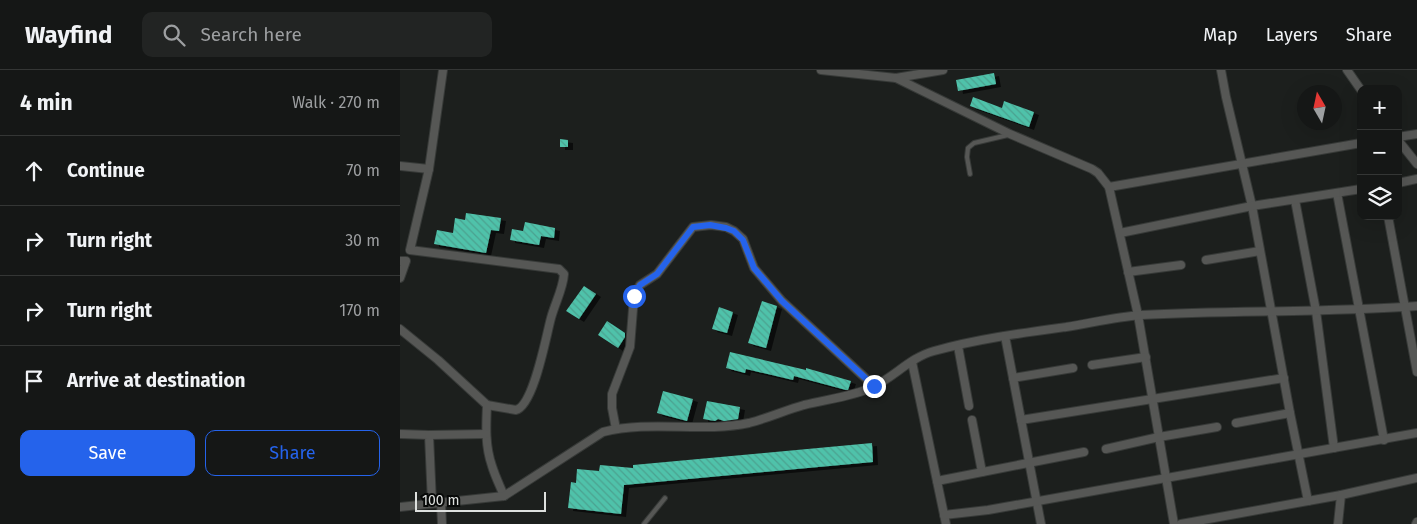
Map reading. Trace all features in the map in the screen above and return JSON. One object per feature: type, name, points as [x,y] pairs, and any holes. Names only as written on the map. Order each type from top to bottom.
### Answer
[{"type":"street","points":[[400,278],[403,261],[410,250],[429,169],[443,70]]},
{"type":"street","points":[[821,70],[896,78],[943,70]]},
{"type":"street","points":[[1221,70],[1252,206],[1308,501]]},
{"type":"street","points":[[1347,70],[1358,85]]},
{"type":"street","points":[[896,78],[1010,134],[1092,169],[1098,173],[1108,187],[1138,316],[1174,524]]},
{"type":"street","points":[[1402,137],[1417,134]]},
{"type":"street","points":[[1402,143],[1417,164]]},
{"type":"street","points":[[1108,187],[1357,144]]},
{"type":"street","points":[[400,166],[429,169]]},
{"type":"street","points":[[1402,181],[1417,179]]},
{"type":"street","points":[[1120,233],[1252,206],[1357,190]]},
{"type":"street","points":[[1337,193],[1384,440]]},
{"type":"street","points":[[1295,200],[1316,311],[1334,448]]},
{"type":"street","points":[[1389,220],[1417,372]]},
{"type":"street","points":[[616,429],[612,408],[612,394],[630,347],[634,296],[640,285],[657,274],[693,227],[698,226],[726,228],[734,231],[743,240],[754,268],[782,301],[874,386]]},
{"type":"street","points":[[400,330],[438,360],[487,405],[516,410],[524,404],[536,376],[551,316],[564,278],[563,271],[559,269],[410,250]]},
{"type":"street","points":[[1206,260],[1260,250]]},
{"type":"street","points":[[1128,272],[1181,265]]},
{"type":"street","points":[[400,506],[504,496],[603,432],[648,426],[733,426],[751,422],[805,405],[849,396],[874,386],[933,351],[1005,336],[1138,316],[1271,311],[1360,311],[1417,306]]},
{"type":"street","points":[[1005,336],[1041,524]]},
{"type":"street","points":[[958,346],[969,406]]},
{"type":"street","points":[[1092,365],[1146,357]]},
{"type":"street","points":[[912,362],[946,524]]},
{"type":"street","points":[[1013,378],[1073,368]]},
{"type":"street","points":[[1021,420],[1284,378]]},
{"type":"street","points":[[487,405],[486,434],[492,467],[504,496]]},
{"type":"street","points":[[1236,423],[1290,414]]},
{"type":"street","points":[[972,420],[982,472]]},
{"type":"street","points":[[1106,449],[1217,427]]},
{"type":"street","points":[[944,515],[988,510],[1417,433]]},
{"type":"street","points":[[400,434],[486,434]]},
{"type":"street","points":[[429,435],[432,503]]},
{"type":"street","points":[[937,481],[1084,452]]},
{"type":"street","points":[[1180,524],[1341,496],[1417,478]]},
{"type":"street","points":[[1338,524],[1341,496]]},
{"type":"street","points":[[441,503],[442,524]]},
{"type":"street","points":[[1226,515],[1226,524]]},
{"type":"lane","points":[[970,174],[967,158],[968,148],[974,143],[1010,134]]},
{"type":"lane","points":[[644,524],[665,498]]},
{"type":"building","points":[[994,73],[996,84],[958,91],[956,80]]},
{"type":"building","points":[[973,97],[1002,108],[1004,101],[1034,112],[1029,127],[970,106]]},
{"type":"building","points":[[560,139],[568,140],[568,147],[560,147]]},
{"type":"building","points":[[466,213],[501,218],[499,231],[491,230],[486,253],[434,244],[437,230],[453,233],[455,218],[465,220]]},
{"type":"building","points":[[525,222],[555,228],[554,238],[541,236],[539,245],[510,240],[512,229],[523,231]]},
{"type":"building","points":[[584,286],[596,294],[579,319],[566,311]]},
{"type":"building","points":[[762,301],[777,306],[766,348],[748,343]]},
{"type":"building","points":[[719,307],[733,312],[727,333],[712,329]]},
{"type":"building","points":[[607,321],[625,333],[625,337],[618,348],[598,335]]},
{"type":"building","points":[[730,352],[806,370],[806,368],[851,381],[848,390],[846,390],[794,376],[793,380],[746,369],[745,373],[726,368]]},
{"type":"building","points":[[663,391],[693,399],[687,421],[657,413]]},
{"type":"building","points":[[707,401],[740,407],[738,419],[724,421],[718,419],[715,421],[703,419]]},
{"type":"building","points":[[872,443],[873,462],[624,485],[621,514],[568,508],[571,482],[576,483],[577,469],[599,471],[600,465],[633,468],[633,465]]},
{"type":"route","points":[[634,296],[640,285],[657,274],[693,227],[710,225],[726,228],[734,231],[743,240],[754,268],[782,301],[874,386]]}]
